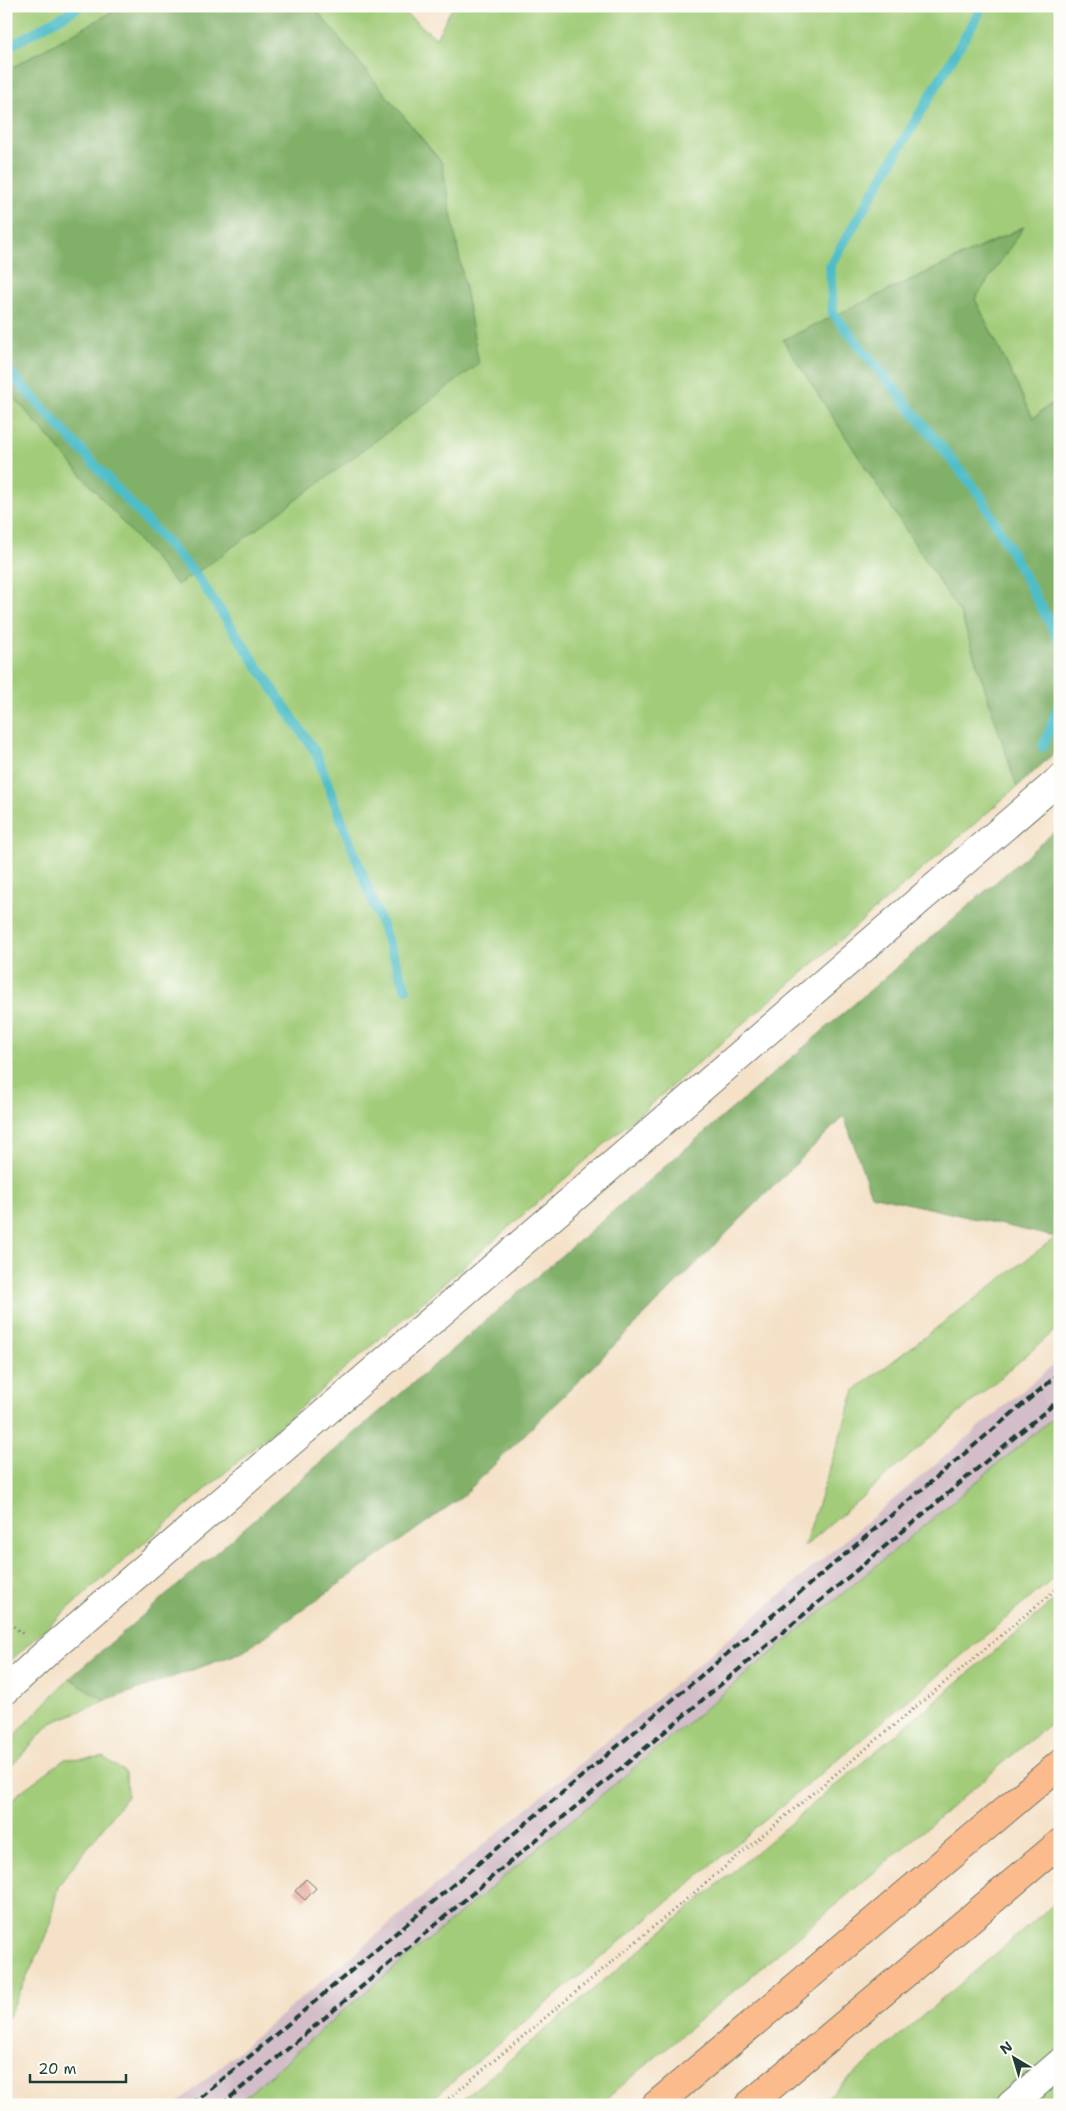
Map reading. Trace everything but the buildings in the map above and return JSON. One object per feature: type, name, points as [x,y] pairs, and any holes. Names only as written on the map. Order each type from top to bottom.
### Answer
[{"type":"highway","points":[[656,2105],[1060,1764]]},
{"type":"highway","points":[[749,2105],[1060,1843]]},
{"type":"street","points":[[6,1690],[60,1641],[1060,779]]},
{"type":"street","points":[[1011,2105],[1060,2063]]},
{"type":"path","points":[[441,2105],[1060,1586]]},
{"type":"shaded area","points":[[1060,1359],[1060,1412],[337,2016],[236,2105],[175,2105]]},
{"type":"green space","points":[[6,6],[123,6],[6,71]]},
{"type":"green space","points":[[123,6],[313,6],[442,163],[479,364],[211,563],[177,585],[6,388],[6,71]]},
{"type":"green space","points":[[313,6],[397,6],[436,38],[453,6],[1060,6],[1060,397],[1033,418],[975,299],[1023,227],[783,340],[961,615],[1017,787],[47,1627],[6,1665],[6,388],[177,585],[442,163]]},
{"type":"green space","points":[[1024,227],[975,299],[1033,418],[1060,397],[1060,748],[1017,787],[961,615],[783,340]]},
{"type":"green space","points":[[1060,827],[1060,1234],[1055,1237],[871,1195],[844,1116],[462,1497],[243,1652],[105,1701],[70,1678]]},
{"type":"green space","points":[[1060,1234],[1060,1326],[804,1547],[855,1390]]},
{"type":"green space","points":[[1060,1412],[1060,1573],[425,2105],[236,2105],[337,2016]]},
{"type":"green space","points":[[1060,1596],[1060,1715],[599,2105],[456,2105]]},
{"type":"green space","points":[[70,1678],[105,1701],[51,1723],[6,1772],[6,1744]]},
{"type":"green space","points":[[103,1757],[126,1773],[127,1796],[58,1886],[48,1933],[6,2021],[6,1808],[20,1792],[65,1759]]},
{"type":"green space","points":[[1060,1899],[1060,2049],[994,2105],[818,2105]]},
{"type":"green space","points":[[1060,2075],[1060,2105],[1025,2105]]},
{"type":"waterway","points":[[6,48],[81,6]]},
{"type":"waterway","points":[[979,13],[830,266],[833,313],[980,495],[1060,641]]},
{"type":"waterway","points":[[6,368],[197,576],[316,753],[406,989]]},
{"type":"waterway","points":[[1043,747],[1060,702]]},
{"type":"railway","points":[[192,2105],[1060,1373]]},
{"type":"railway","points":[[221,2105],[1060,1399]]}]
